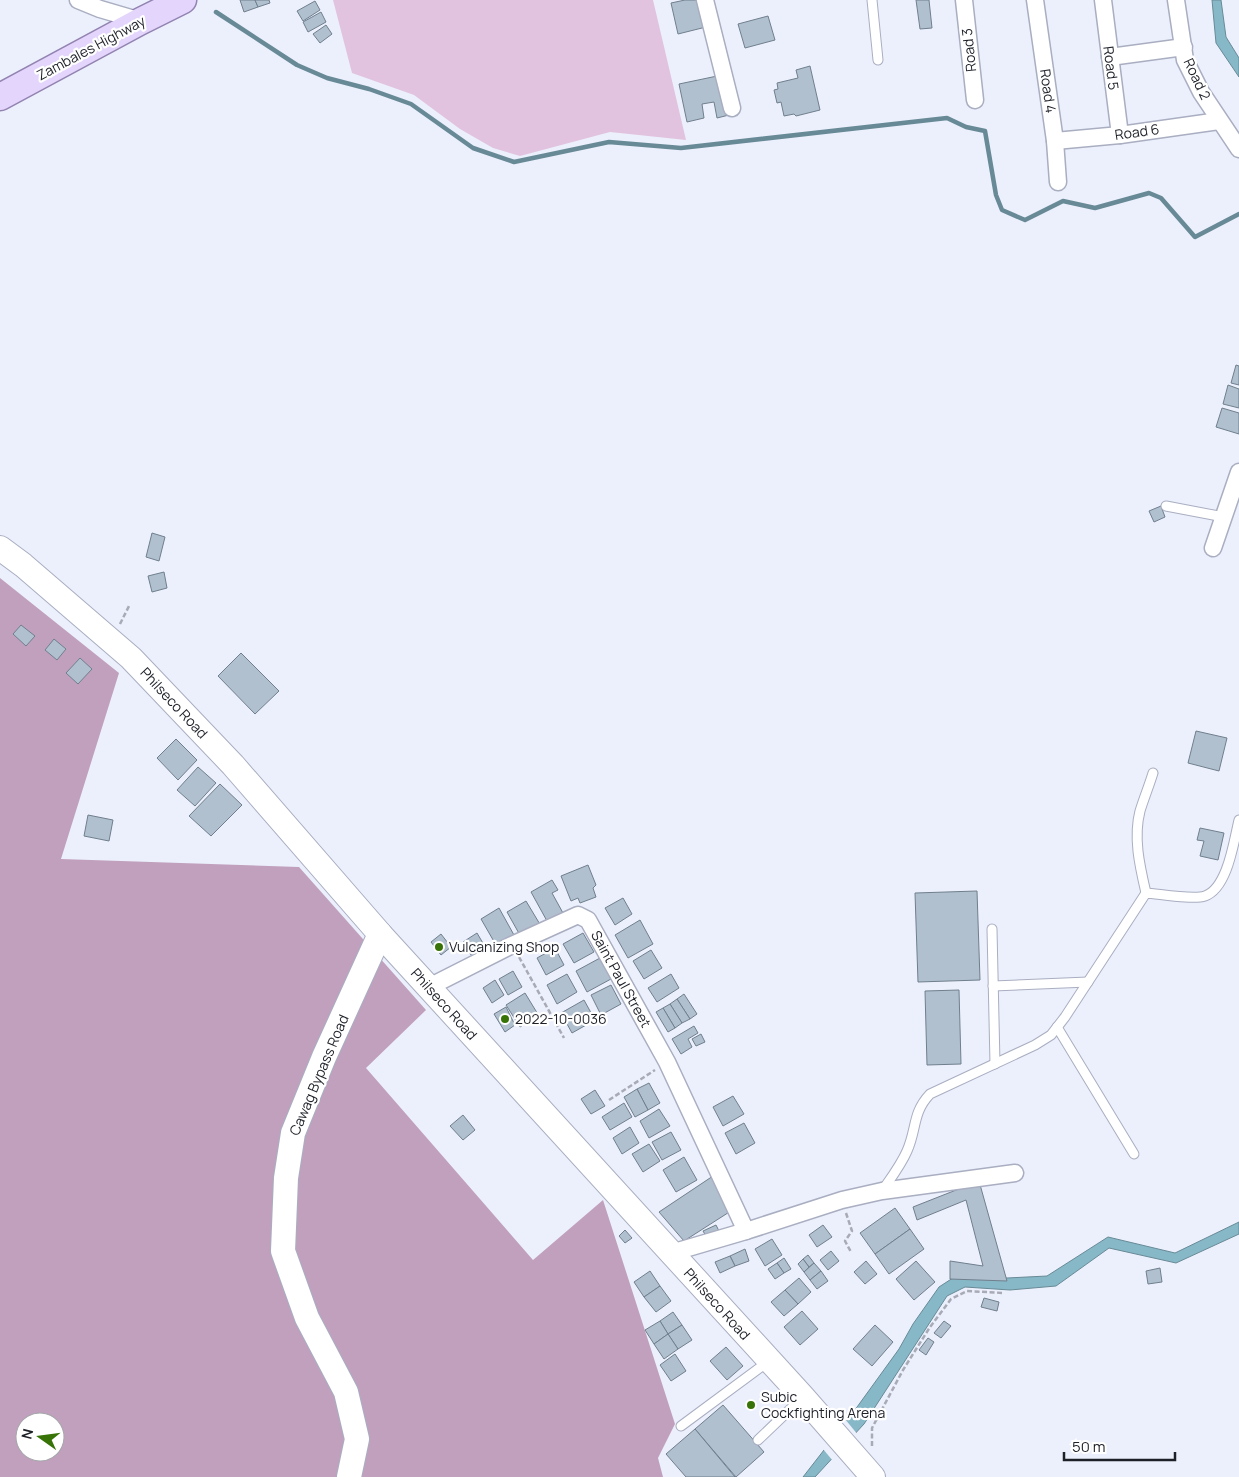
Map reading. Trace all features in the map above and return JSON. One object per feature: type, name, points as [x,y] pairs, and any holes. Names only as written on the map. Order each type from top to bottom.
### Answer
[{"type":"main road","name":"Zambales Highway","points":[[0,97],[183,0]]},
{"type":"street","points":[[78,0],[100,9],[141,21]]},
{"type":"street","points":[[705,0],[732,108]]},
{"type":"street","name":"Road 3","points":[[964,0],[975,100]]},
{"type":"street","name":"Road 4","points":[[1035,0],[1055,141],[1058,182]]},
{"type":"street","name":"Road 5","points":[[1103,0],[1120,135]]},
{"type":"street","name":"Road 2","points":[[1176,0],[1189,68],[1201,92],[1239,149]]},
{"type":"street","points":[[1110,57],[1184,47]]},
{"type":"street","name":"Road 6","points":[[1055,141],[1120,135],[1219,121]]},
{"type":"street","points":[[1213,548],[1239,472]]},
{"type":"street","name":"Philseco Road","points":[[0,548],[23,565],[131,658],[233,765],[380,934],[809,1405],[864,1452],[872,1477]]},
{"type":"street","name":"Saint Paul Street","points":[[429,988],[512,945],[578,915],[588,920],[667,1062]]},
{"type":"street","name":"Cawag Bypass Road","points":[[350,1477],[357,1439],[346,1392],[307,1318],[283,1251],[286,1178],[296,1125],[324,1057],[380,934]]},
{"type":"street","points":[[667,1062],[746,1231]]},
{"type":"street","points":[[671,1253],[842,1200],[882,1191],[1015,1173]]},
{"type":"lane","points":[[872,0],[878,60]]},
{"type":"lane","points":[[1166,506],[1224,517]]},
{"type":"lane","points":[[882,1191],[908,1149],[921,1104],[930,1094],[1035,1045],[1051,1035],[1146,893],[1139,862],[1138,831],[1140,812],[1153,773]]},
{"type":"lane","points":[[1146,893],[1206,896],[1224,878],[1239,820]]},
{"type":"lane","points":[[992,929],[995,1064]]},
{"type":"lane","points":[[993,986],[1088,982]]},
{"type":"lane","points":[[1057,1027],[1134,1154]]},
{"type":"lane","points":[[681,1426],[769,1361]]},
{"type":"lane","points":[[758,1440],[809,1405]]},
{"type":"path","points":[[512,945],[564,1038]]},
{"type":"path","points":[[609,1100],[667,1062]]},
{"type":"path","points":[[842,1200],[852,1231],[845,1241],[851,1252]]},
{"type":"path","points":[[864,1452],[872,1428],[903,1370],[930,1327],[951,1299],[968,1291],[1004,1293]]},
{"type":"shaded area","points":[[333,0],[653,0],[686,140],[610,132],[520,156],[493,148],[460,129],[414,95],[352,73]]},
{"type":"shaded area","points":[[0,578],[119,673],[61,859],[299,867],[426,1010],[366,1068],[533,1260],[603,1200],[675,1424],[658,1458],[663,1477],[0,1477]]},
{"type":"water","points":[[1212,0],[1221,0],[1226,37],[1239,58],[1239,77],[1216,43]]},
{"type":"water","points":[[1239,1222],[1239,1234],[1176,1263],[1109,1248],[1056,1286],[1010,1290],[965,1287],[947,1296],[864,1424],[815,1477],[803,1477],[899,1349],[913,1324],[939,1287],[959,1274],[1007,1278],[1047,1276],[1108,1237],[1175,1253]]},
{"type":"pier","points":[[845,1419],[858,1435],[833,1461],[823,1449]]},
{"type":"building","points":[[240,0],[255,0],[258,7],[244,12]]},
{"type":"building","points":[[255,0],[269,0],[270,3],[258,7]]},
{"type":"building","points":[[685,0],[700,0],[706,27],[678,34],[671,3]]},
{"type":"building","points":[[916,0],[929,0],[932,28],[920,29]]},
{"type":"building","points":[[315,1],[320,10],[303,21],[297,11]]},
{"type":"building","points":[[321,12],[326,22],[308,32],[303,22]]},
{"type":"building","points":[[768,16],[775,40],[745,48],[738,24]]},
{"type":"building","points":[[326,25],[332,34],[320,43],[313,34]]},
{"type":"building","points":[[810,66],[820,110],[796,116],[794,114],[784,116],[781,102],[777,103],[774,90],[778,89],[777,83],[798,78],[796,70]]},
{"type":"building","points":[[722,75],[729,115],[717,118],[714,102],[702,104],[704,118],[687,122],[679,84]]},
{"type":"building","points":[[1236,365],[1239,366],[1239,385],[1231,383]]},
{"type":"building","points":[[1228,385],[1239,389],[1239,408],[1223,404]]},
{"type":"building","points":[[1222,408],[1239,413],[1239,434],[1216,427]]},
{"type":"building","points":[[1161,506],[1165,517],[1154,522],[1149,511]]},
{"type":"building","points":[[152,533],[165,537],[159,561],[146,557]]},
{"type":"building","points":[[164,572],[167,588],[152,592],[148,576]]},
{"type":"building","points":[[21,625],[35,636],[26,646],[13,634]]},
{"type":"building","points":[[54,639],[66,649],[57,660],[45,650]]},
{"type":"building","points":[[241,653],[279,691],[255,714],[218,676]]},
{"type":"building","points":[[80,658],[92,669],[78,684],[66,673]]},
{"type":"building","points":[[1196,731],[1227,738],[1219,771],[1188,763]]},
{"type":"building","points":[[176,739],[197,760],[178,780],[157,758]]},
{"type":"building","points":[[198,767],[216,783],[195,806],[177,790]]},
{"type":"building","points":[[220,784],[242,805],[211,836],[189,816]]},
{"type":"building","points":[[88,815],[113,820],[109,841],[84,836]]},
{"type":"building","points":[[1200,828],[1224,833],[1218,860],[1200,856],[1204,841],[1197,840]]},
{"type":"building","points":[[588,865],[596,885],[593,888],[596,897],[580,903],[578,898],[571,901],[561,876]]},
{"type":"building","points":[[552,880],[558,890],[552,893],[563,913],[547,921],[531,892]]},
{"type":"building","points":[[977,891],[980,980],[918,982],[915,893]]},
{"type":"building","points":[[623,898],[632,914],[615,925],[605,908]]},
{"type":"building","points":[[526,901],[541,926],[521,937],[507,912]]},
{"type":"building","points":[[499,908],[514,935],[496,945],[481,919]]},
{"type":"building","points":[[640,920],[653,944],[628,958],[615,935]]},
{"type":"building","points":[[477,933],[487,950],[473,958],[463,942]]},
{"type":"building","points":[[583,933],[594,952],[574,963],[563,944]]},
{"type":"building","points":[[441,934],[451,947],[441,955],[431,942]]},
{"type":"building","points":[[555,948],[564,965],[546,975],[537,958]]},
{"type":"building","points":[[651,950],[662,968],[644,979],[633,961]]},
{"type":"building","points":[[600,958],[611,979],[587,992],[576,971]]},
{"type":"building","points":[[513,971],[522,987],[508,995],[499,979]]},
{"type":"building","points":[[567,974],[577,992],[557,1004],[547,985]]},
{"type":"building","points":[[671,974],[679,988],[657,1002],[648,988]]},
{"type":"building","points":[[495,980],[504,995],[492,1003],[483,988]]},
{"type":"building","points":[[611,985],[621,1004],[601,1015],[591,995]]},
{"type":"building","points":[[959,990],[961,1064],[927,1065],[925,991]]},
{"type":"building","points":[[525,993],[539,1016],[520,1027],[506,1005]]},
{"type":"building","points":[[684,994],[697,1014],[690,1019],[677,999]]},
{"type":"building","points":[[677,999],[690,1019],[682,1023],[670,1004]]},
{"type":"building","points":[[584,1000],[595,1020],[572,1033],[561,1013]]},
{"type":"building","points":[[670,1004],[682,1023],[675,1028],[663,1008]]},
{"type":"building","name":"2022-10-0036","points":[[506,1007],[515,1025],[505,1032],[494,1014]]},
{"type":"building","points":[[663,1008],[675,1028],[668,1032],[656,1012]]},
{"type":"building","points":[[694,1026],[698,1033],[688,1039],[692,1047],[681,1054],[672,1039]]},
{"type":"building","points":[[701,1034],[705,1042],[696,1046],[692,1039]]},
{"type":"building","points":[[649,1083],[660,1103],[648,1110],[637,1089]]},
{"type":"building","points":[[637,1089],[648,1110],[635,1117],[624,1097]]},
{"type":"building","points":[[595,1090],[605,1106],[591,1114],[581,1099]]},
{"type":"building","points":[[733,1096],[744,1114],[723,1126],[713,1107]]},
{"type":"building","points":[[624,1103],[632,1117],[610,1130],[602,1117]]},
{"type":"building","points":[[659,1109],[670,1126],[649,1138],[640,1121]]},
{"type":"building","points":[[463,1115],[475,1130],[463,1140],[450,1126]]},
{"type":"building","points":[[744,1123],[755,1143],[736,1154],[725,1133]]},
{"type":"building","points":[[630,1127],[639,1143],[622,1154],[613,1138]]},
{"type":"building","points":[[671,1132],[681,1150],[662,1160],[652,1142]]},
{"type":"building","points":[[649,1144],[660,1161],[643,1172],[632,1154]]},
{"type":"building","points":[[684,1157],[697,1180],[676,1192],[663,1170]]},
{"type":"building","points":[[716,1174],[734,1209],[684,1241],[659,1212]]},
{"type":"building","points":[[979,1181],[1007,1281],[950,1279],[950,1261],[983,1266],[966,1200],[917,1220],[913,1207]]},
{"type":"building","points":[[895,1208],[910,1229],[875,1254],[860,1233]]},
{"type":"building","points":[[716,1225],[721,1235],[709,1241],[703,1231]]},
{"type":"building","points":[[823,1225],[832,1237],[817,1247],[809,1235]]},
{"type":"building","points":[[910,1229],[924,1249],[889,1274],[875,1254]]},
{"type":"building","points":[[625,1230],[632,1238],[625,1243],[619,1236]]},
{"type":"building","points":[[772,1239],[782,1255],[765,1266],[755,1249]]},
{"type":"building","points":[[745,1249],[749,1261],[735,1266],[730,1256]]},
{"type":"building","points":[[831,1251],[839,1261],[828,1270],[820,1260]]},
{"type":"building","points":[[808,1255],[814,1263],[809,1267],[803,1259]]},
{"type":"building","points":[[730,1256],[735,1266],[720,1273],[715,1262]]},
{"type":"building","points":[[784,1258],[791,1269],[784,1273],[777,1263]]},
{"type":"building","points":[[803,1259],[809,1267],[804,1272],[798,1264]]},
{"type":"building","points":[[866,1261],[877,1274],[865,1284],[854,1272]]},
{"type":"building","points":[[916,1261],[935,1282],[914,1300],[896,1279]]},
{"type":"building","points":[[777,1263],[784,1273],[775,1279],[768,1269]]},
{"type":"building","points":[[814,1263],[821,1271],[810,1280],[804,1272]]},
{"type":"building","points":[[1160,1268],[1162,1282],[1148,1284],[1146,1271]]},
{"type":"building","points":[[650,1271],[660,1286],[644,1297],[634,1282]]},
{"type":"building","points":[[821,1271],[828,1281],[817,1289],[810,1280]]},
{"type":"building","points":[[799,1278],[811,1292],[798,1304],[785,1290]]},
{"type":"building","points":[[660,1286],[671,1301],[656,1312],[644,1297]]},
{"type":"building","points":[[785,1290],[798,1304],[784,1316],[771,1302]]},
{"type":"building","points":[[984,1298],[999,1302],[997,1311],[981,1307]]},
{"type":"building","points":[[802,1311],[818,1329],[800,1345],[784,1327]]},
{"type":"building","points":[[673,1312],[682,1325],[668,1334],[660,1321]]},
{"type":"building","points":[[660,1321],[668,1334],[654,1344],[645,1330]]},
{"type":"building","points":[[944,1321],[951,1326],[941,1338],[934,1333]]},
{"type":"building","points":[[682,1325],[692,1340],[678,1349],[668,1334]]},
{"type":"building","points":[[875,1325],[893,1342],[872,1366],[853,1349]]},
{"type":"building","points":[[668,1334],[678,1349],[664,1359],[654,1344]]},
{"type":"building","points":[[928,1338],[934,1342],[926,1355],[919,1350]]},
{"type":"building","points":[[726,1347],[743,1366],[727,1380],[710,1361]]},
{"type":"building","points":[[675,1354],[686,1371],[671,1381],[660,1365]]},
{"type":"building","points":[[723,1405],[764,1452],[736,1477],[695,1429]]},
{"type":"building","points":[[695,1429],[735,1477],[686,1477],[666,1454]]},
{"type":"waterway","points":[[216,12],[297,65],[327,78],[369,89],[411,104],[473,148],[514,162],[609,142],[681,148],[947,118],[966,127],[985,131],[996,195],[1002,210],[1025,220],[1063,201],[1095,208],[1149,193],[1161,198],[1195,237],[1239,214]]},
{"type":"place","name":"Vulcanizing Shop","points":[[439,947]]},
{"type":"place","name":"2022-10-0036","points":[[505,1019]]},
{"type":"place","name":"Subic Cockfighting Arena","points":[[751,1405]]}]
